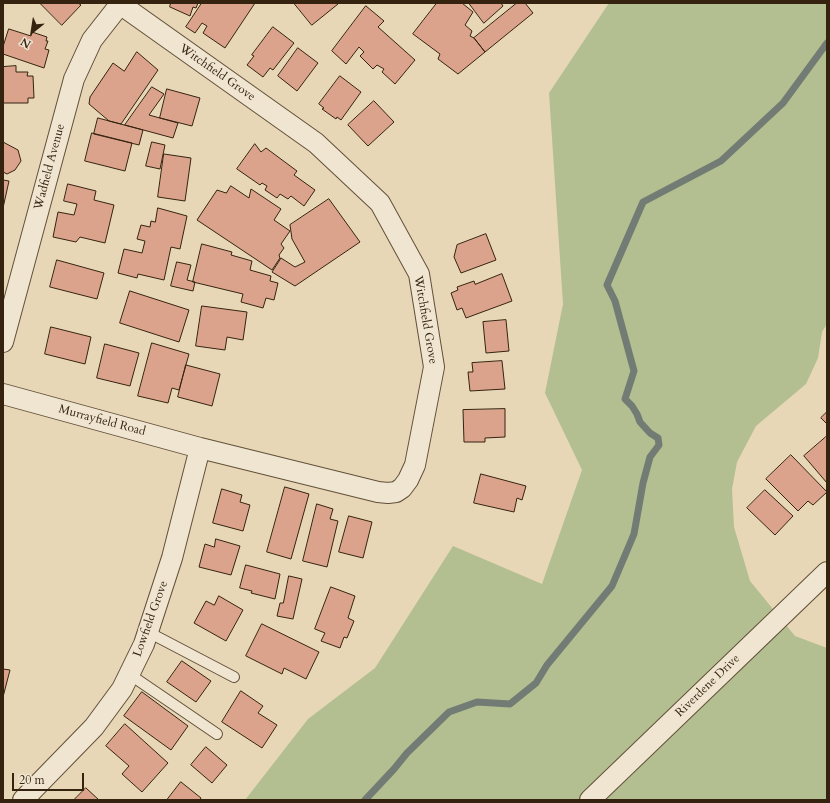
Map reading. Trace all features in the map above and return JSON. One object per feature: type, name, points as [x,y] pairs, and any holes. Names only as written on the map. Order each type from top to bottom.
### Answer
[{"type":"street","name":"Wadfield Avenue","points":[[3,342],[74,79],[92,40],[120,4]]},
{"type":"street","name":"Witchfield Grove","points":[[120,4],[316,143],[380,203],[419,274],[434,367],[415,465],[408,480],[402,488],[396,492],[378,492],[200,448]]},
{"type":"street","name":"Murrayfield Road","points":[[3,394],[200,448]]},
{"type":"street","name":"Lowfield Grove","points":[[23,800],[94,726],[122,688],[144,644],[148,632],[172,558],[200,448]]},
{"type":"street","name":"Riverdene Drive","points":[[590,800],[827,572]]},
{"type":"lane","points":[[148,632],[234,677]]},
{"type":"lane","points":[[129,674],[217,734]]},
{"type":"green space","points":[[609,3],[827,3],[827,324],[822,332],[818,358],[806,384],[756,426],[737,462],[732,489],[734,527],[750,581],[795,636],[827,648],[827,800],[245,800],[308,719],[375,668],[453,546],[542,584],[582,470],[545,393],[563,304],[549,93]]},
{"type":"building","points":[[40,3],[78,3],[81,5],[62,25]]},
{"type":"building","points":[[171,3],[198,3],[196,8],[193,7],[190,16],[170,7]]},
{"type":"building","points":[[202,3],[255,3],[225,48],[203,33],[207,26],[202,23],[195,33],[186,27]]},
{"type":"building","points":[[294,3],[337,3],[338,4],[312,25]]},
{"type":"building","points":[[437,3],[462,3],[473,12],[465,25],[472,31],[470,36],[474,38],[485,52],[458,74],[438,59],[440,54],[413,34]]},
{"type":"building","points":[[469,3],[501,3],[503,6],[484,23]]},
{"type":"building","points":[[517,3],[525,3],[533,13],[485,52],[474,38]]},
{"type":"building","points":[[366,6],[384,21],[378,27],[415,60],[395,84],[382,72],[384,69],[377,65],[373,69],[360,56],[364,52],[359,47],[346,64],[332,51]]},
{"type":"building","points":[[273,27],[294,43],[273,70],[270,68],[263,77],[247,65],[254,56],[252,55]]},
{"type":"building","points":[[9,29],[31,36],[32,32],[47,37],[46,41],[48,41],[45,49],[49,50],[44,68],[3,54],[3,47]]},
{"type":"building","points":[[298,48],[318,63],[297,91],[278,76]]},
{"type":"building","points":[[137,52],[158,70],[121,124],[109,121],[89,104],[90,97],[113,63],[124,71]]},
{"type":"building","points":[[16,66],[16,72],[28,72],[27,76],[33,76],[34,98],[28,98],[28,103],[3,103],[3,67]]},
{"type":"building","points":[[340,76],[361,92],[341,120],[337,117],[336,119],[322,109],[324,108],[319,104]]},
{"type":"building","points":[[152,87],[164,94],[149,115],[178,123],[173,138],[125,125]]},
{"type":"building","points":[[167,89],[200,98],[192,126],[160,118]]},
{"type":"building","points":[[374,101],[394,122],[368,146],[348,125]]},
{"type":"building","points":[[98,118],[143,130],[139,145],[94,134]]},
{"type":"building","points":[[92,133],[132,143],[125,171],[85,161]]},
{"type":"building","points":[[3,142],[18,150],[21,161],[15,170],[7,174],[3,172]]},
{"type":"building","points":[[152,142],[165,145],[160,169],[146,166]]},
{"type":"building","points":[[255,144],[261,152],[266,148],[297,171],[294,175],[315,190],[304,206],[291,196],[288,199],[280,194],[277,198],[265,190],[267,186],[262,183],[260,185],[237,169]]},
{"type":"building","points":[[164,154],[191,158],[185,201],[158,197]]},
{"type":"building","points":[[3,180],[9,181],[3,208]]},
{"type":"building","points":[[68,184],[96,191],[94,200],[114,205],[105,243],[80,237],[76,242],[53,237],[58,212],[74,215],[77,204],[64,201]]},
{"type":"building","points":[[231,186],[249,198],[251,189],[281,209],[274,220],[290,231],[281,244],[284,248],[279,255],[280,258],[272,270],[197,220],[217,190],[226,193]]},
{"type":"building","points":[[329,199],[360,242],[295,286],[272,272],[281,258],[295,267],[305,262],[292,239],[290,225]]},
{"type":"building","points":[[158,208],[187,216],[180,249],[171,247],[164,280],[138,274],[137,278],[118,273],[124,249],[142,253],[145,241],[137,239],[141,225],[150,227],[151,221],[155,222]]},
{"type":"building","points":[[486,234],[496,260],[461,273],[454,257],[457,245]]},
{"type":"building","points":[[202,244],[232,252],[231,255],[252,261],[250,270],[271,276],[270,281],[278,283],[274,300],[266,298],[263,308],[241,302],[243,294],[193,282]]},
{"type":"building","points":[[57,260],[104,273],[97,299],[50,287]]},
{"type":"building","points":[[177,262],[191,265],[187,280],[195,282],[193,291],[171,286]]},
{"type":"building","points":[[502,274],[512,301],[466,318],[462,308],[457,310],[451,293],[458,290],[457,287],[474,281],[475,284]]},
{"type":"building","points":[[130,291],[189,310],[179,342],[120,323]]},
{"type":"building","points":[[202,306],[247,312],[243,340],[227,337],[225,350],[196,346]]},
{"type":"building","points":[[506,320],[509,351],[486,353],[483,322]]},
{"type":"building","points":[[51,327],[91,337],[85,364],[45,354]]},
{"type":"building","points":[[152,343],[189,354],[179,390],[172,388],[168,403],[138,396]]},
{"type":"building","points":[[105,344],[139,353],[130,386],[97,378]]},
{"type":"building","points":[[502,361],[505,389],[470,391],[468,372],[473,372],[472,363]]},
{"type":"building","points":[[186,365],[220,374],[212,406],[178,397]]},
{"type":"building","points":[[505,409],[505,437],[485,438],[485,442],[464,442],[463,410]]},
{"type":"building","points":[[827,412],[827,424],[821,418]]},
{"type":"building","points":[[826,437],[827,438],[827,483],[804,456]]},
{"type":"building","points":[[791,455],[827,492],[813,505],[808,501],[798,511],[766,479]]},
{"type":"building","points":[[481,474],[526,486],[522,500],[517,498],[514,512],[474,503]]},
{"type":"building","points":[[285,487],[309,494],[291,559],[267,552]]},
{"type":"building","points":[[222,489],[242,495],[240,502],[250,505],[243,531],[213,523]]},
{"type":"building","points":[[765,490],[793,516],[775,535],[747,508]]},
{"type":"building","points":[[317,504],[333,509],[330,519],[338,521],[327,567],[303,561]]},
{"type":"building","points":[[349,516],[372,522],[363,558],[339,552]]},
{"type":"building","points":[[216,539],[240,546],[231,575],[199,567],[205,544],[214,547]]},
{"type":"building","points":[[246,565],[280,574],[275,599],[251,593],[252,591],[240,588]]},
{"type":"building","points":[[289,576],[302,579],[293,619],[277,616],[280,603],[283,603]]},
{"type":"building","points":[[331,587],[355,596],[348,618],[354,621],[347,638],[344,637],[340,648],[321,641],[325,633],[315,629]]},
{"type":"building","points":[[219,596],[243,610],[226,641],[194,623],[206,601],[214,605]]},
{"type":"building","points":[[262,624],[319,652],[306,679],[284,668],[282,674],[246,656]]},
{"type":"building","points":[[182,661],[211,681],[196,702],[167,682]]},
{"type":"building","points":[[3,669],[10,670],[3,697]]},
{"type":"building","points":[[241,691],[263,706],[258,713],[277,725],[262,748],[222,722]]},
{"type":"building","points":[[142,692],[188,726],[171,750],[124,716]]},
{"type":"building","points":[[125,724],[168,763],[142,792],[122,774],[129,766],[106,746]]},
{"type":"building","points":[[206,747],[227,765],[212,783],[191,765]]},
{"type":"building","points":[[181,782],[201,798],[200,800],[167,800]]},
{"type":"building","points":[[86,788],[99,800],[74,800]]},
{"type":"waterway","points":[[365,800],[407,753],[449,712],[477,702],[510,704],[536,683],[547,665],[612,586],[634,534],[643,483],[650,457],[659,445],[658,438],[650,433],[640,422],[632,406],[625,399],[634,371],[615,301],[607,285],[643,202],[721,161],[783,103],[827,43]]}]
